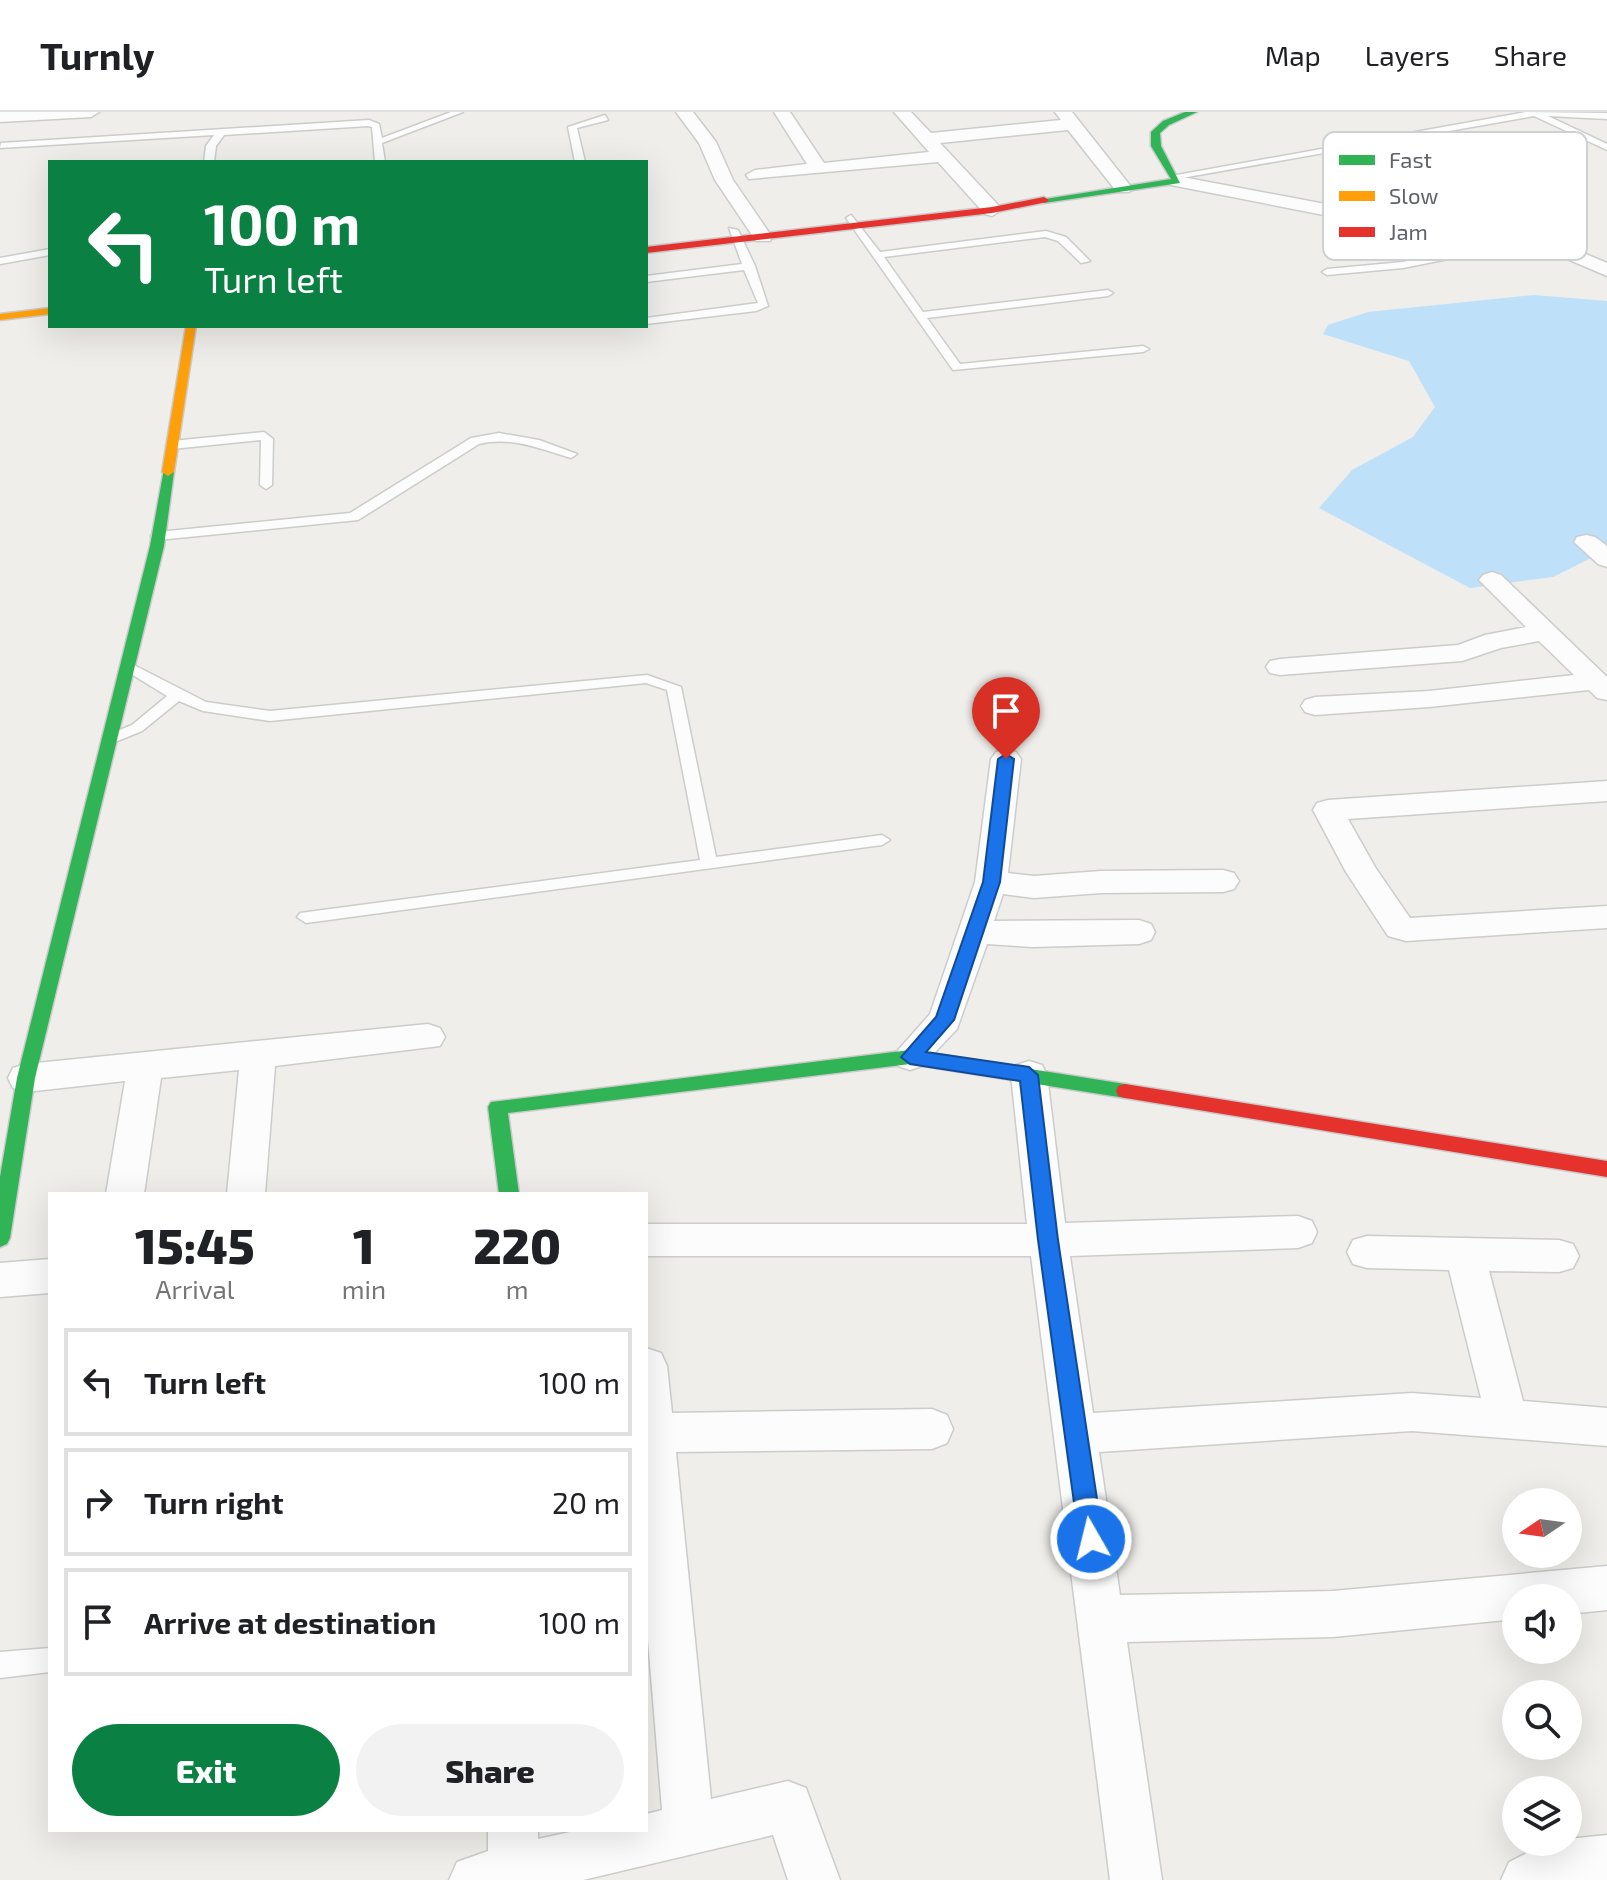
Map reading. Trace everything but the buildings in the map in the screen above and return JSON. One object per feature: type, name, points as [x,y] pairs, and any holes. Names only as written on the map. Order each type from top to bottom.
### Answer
[{"type":"street","points":[[0,117],[91,112]]},
{"type":"street","points":[[684,112],[707,142],[724,180],[760,232]]},
{"type":"street","points":[[782,112],[819,169]]},
{"type":"street","points":[[902,112],[989,206]]},
{"type":"street","points":[[1176,178],[1156,146],[1155,132],[1166,123],[1193,112]]},
{"type":"street","points":[[926,139],[1068,118],[1123,188]]},
{"type":"street","points":[[755,175],[942,156]]},
{"type":"street","points":[[648,250],[736,235],[1011,204],[1176,178],[1323,207]]},
{"type":"street","points":[[648,240],[736,235]]},
{"type":"street","points":[[1584,260],[1607,270]]},
{"type":"street","points":[[0,317],[48,311]]},
{"type":"street","points":[[0,325],[48,320]]},
{"type":"street","points":[[0,1238],[26,1078],[158,536],[191,328]]},
{"type":"street","points":[[1586,542],[1607,559]]},
{"type":"street","points":[[1492,580],[1601,686]]},
{"type":"street","points":[[1280,667],[1462,653],[1495,641],[1545,632]]},
{"type":"street","points":[[1315,706],[1601,686]]},
{"type":"street","points":[[910,1057],[945,1020],[991,882],[1006,759]]},
{"type":"street","points":[[1607,791],[1328,810],[1362,872],[1400,928],[1607,917]]},
{"type":"street","points":[[991,882],[1034,887],[1113,882],[1223,881]]},
{"type":"street","points":[[974,932],[1033,935],[1139,932]]},
{"type":"street","points":[[26,1078],[428,1037]]},
{"type":"street","points":[[246,1192],[258,1056]]},
{"type":"street","points":[[509,1192],[498,1107],[910,1057],[1286,1116],[1480,1152],[1607,1169]]},
{"type":"street","points":[[125,1192],[145,1066]]},
{"type":"street","points":[[1029,1075],[1048,1240],[1136,1880]]},
{"type":"street","points":[[648,1240],[1048,1240],[1298,1232]]},
{"type":"street","points":[[1367,1252],[1559,1256]]},
{"type":"street","points":[[1465,1254],[1507,1419]]},
{"type":"street","points":[[0,1280],[48,1276]]},
{"type":"street","points":[[648,1388],[689,1829]]},
{"type":"street","points":[[1077,1434],[1412,1412],[1607,1427]]},
{"type":"street","points":[[652,1433],[932,1429]]},
{"type":"street","points":[[1101,1619],[1333,1614],[1607,1588]]},
{"type":"street","points":[[500,1860],[689,1829],[788,1806],[814,1880]]},
{"type":"street","points":[[1549,1875],[1607,1861]]},
{"type":"lane","points":[[378,142],[459,112]]},
{"type":"lane","points":[[1430,132],[1535,113],[1607,116]]},
{"type":"lane","points":[[1535,113],[1575,132]]},
{"type":"lane","points":[[580,160],[572,127],[605,118]]},
{"type":"lane","points":[[1,146],[369,123],[376,126],[380,160]]},
{"type":"lane","points":[[209,160],[211,146],[221,132]]},
{"type":"lane","points":[[1587,138],[1607,147]]},
{"type":"lane","points":[[1176,178],[1323,151]]},
{"type":"lane","points":[[854,222],[955,367],[961,369],[1143,349]]},
{"type":"lane","points":[[878,255],[1046,234],[1062,239],[1085,261]]},
{"type":"lane","points":[[648,321],[761,307],[764,304],[736,235]]},
{"type":"lane","points":[[0,261],[48,252]]},
{"type":"lane","points":[[1327,272],[1428,260]]},
{"type":"lane","points":[[648,279],[750,266]]},
{"type":"lane","points":[[920,316],[1108,293]]},
{"type":"lane","points":[[172,445],[264,436],[267,439],[266,485]]},
{"type":"lane","points":[[158,536],[353,517],[486,437],[511,436],[571,454]]},
{"type":"lane","points":[[128,666],[177,695],[203,706],[238,713],[285,715],[647,679],[669,683],[676,694],[709,864]]},
{"type":"lane","points":[[110,739],[137,728],[177,695]]},
{"type":"lane","points":[[306,917],[882,840]]},
{"type":"lane","points":[[0,1665],[48,1660]]},
{"type":"water","points":[[1534,295],[1607,301],[1607,550],[1553,577],[1470,588],[1319,508],[1352,470],[1413,437],[1435,407],[1409,361],[1323,334],[1328,325],[1368,312]]},
{"type":"traffic: fast","points":[[1044,200],[1177,181],[1156,146],[1155,132],[1166,123],[1193,112]]},
{"type":"traffic: fast","points":[[0,1238],[26,1078],[157,546],[168,472]]},
{"type":"traffic: fast","points":[[509,1192],[498,1107],[910,1057],[1125,1091]]},
{"type":"traffic: slow","points":[[0,317],[48,311]]},
{"type":"traffic: slow","points":[[168,472],[191,328]]},
{"type":"traffic: jam","points":[[648,250],[992,210],[1044,200]]},
{"type":"traffic: jam","points":[[1125,1091],[1607,1169]]},
{"type":"route","points":[[1006,759],[991,882],[945,1020],[910,1057],[1029,1075],[1048,1240],[1091,1539]]}]
